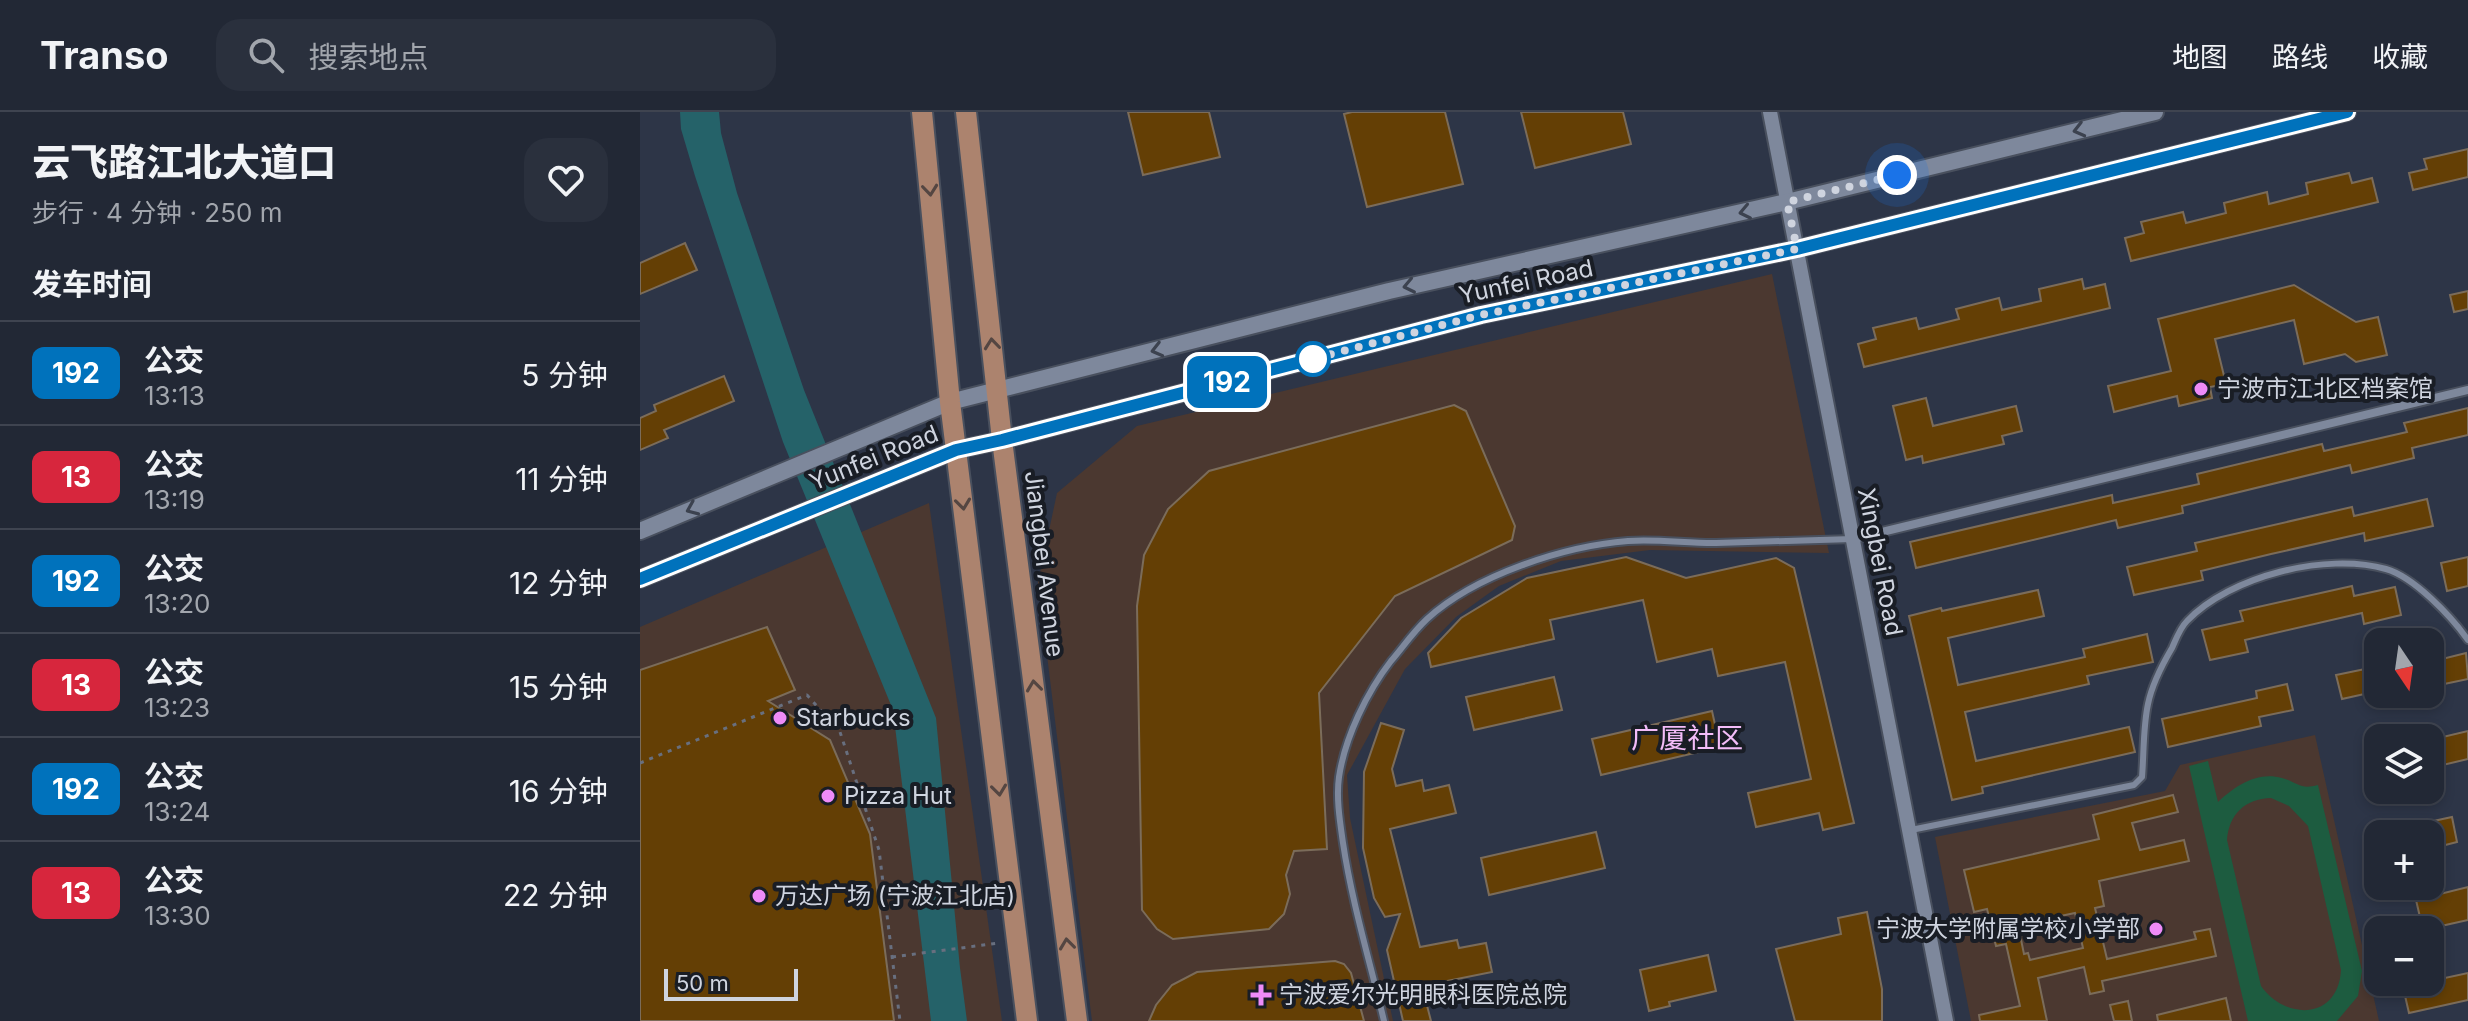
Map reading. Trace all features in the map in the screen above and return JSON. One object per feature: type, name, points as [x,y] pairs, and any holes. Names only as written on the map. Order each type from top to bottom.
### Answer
[{"type":"main road","points":[[922,112],[950,402],[1027,1021]]},
{"type":"main road","name":"Jiangbei Avenue","points":[[966,112],[1002,440],[1077,1021]]},
{"type":"main road","name":"Yunfei Road","points":[[640,531],[950,402],[1389,291],[1787,202],[2155,112]]},
{"type":"main road","name":"Yunfei Road","points":[[640,579],[956,450],[1481,315],[1797,249],[2347,112]]},
{"type":"street","name":"Xingbei Road","points":[[1770,112],[1946,1021]]},
{"type":"street","points":[[1853,539],[2468,390]]},
{"type":"lane","points":[[1384,1021],[1349,881],[1340,818],[1339,776],[1367,696],[1427,619],[1498,575],[1556,555],[1628,541],[1713,543],[1853,539]]},
{"type":"lane","points":[[1909,831],[2134,785],[2142,777],[2148,704],[2159,673],[2185,622],[2217,598],[2266,574],[2328,563],[2387,569],[2413,584],[2454,621],[2468,640]]},
{"type":"path","points":[[640,763],[807,695],[840,732],[879,850],[900,1021]]},
{"type":"path","points":[[807,725],[819,708]]},
{"type":"path","points":[[893,957],[1013,941]]},
{"type":"shaded area","points":[[680,112],[719,112],[721,133],[737,193],[804,390],[936,718],[967,1021],[931,1021],[893,710],[783,442],[695,176],[681,129]]},
{"type":"shaded area","points":[[1772,274],[1829,553],[1650,550],[1561,561],[1499,586],[1456,617],[1405,669],[1347,775],[1350,818],[1393,1021],[1092,1021],[1038,582],[1057,493],[1137,426]]},
{"type":"shaded area","points":[[929,503],[1002,1021],[640,1021],[640,627]]},
{"type":"shaded area","name":"宁波大学附属学校小学部","points":[[2315,735],[2364,954],[2364,996],[2373,996],[2379,1021],[1971,1021],[1935,837],[2165,791],[2180,765]]},
{"type":"shaded area","points":[[2208,761],[2218,802],[2255,778],[2273,776],[2303,786],[2318,785],[2362,971],[2358,996],[2337,1021],[2248,1021],[2189,766]],"holes":[[[2271,798],[2289,806],[2308,826],[2341,970],[2331,999],[2309,1010],[2284,1005],[2261,986],[2227,840],[2235,816],[2253,801]]]},
{"type":"building","points":[[1128,112],[1209,112],[1220,157],[1143,175]]},
{"type":"building","points":[[1445,112],[1463,184],[1367,207],[1344,114]]},
{"type":"building","points":[[1521,112],[1623,112],[1631,144],[1535,168]]},
{"type":"building","points":[[2468,149],[2468,177],[2413,190],[2409,173],[2427,169],[2424,159]]},
{"type":"building","points":[[2349,173],[2352,183],[2372,178],[2378,202],[2131,261],[2125,238],[2144,233],[2141,222],[2183,212],[2186,223],[2226,213],[2224,203],[2267,192],[2269,204],[2308,194],[2306,183]]},
{"type":"building","points":[[685,243],[697,270],[640,294],[640,263]]},
{"type":"building","points":[[2082,279],[2084,289],[2105,284],[2110,308],[1864,367],[1858,344],[1876,339],[1873,328],[1916,318],[1919,329],[1959,319],[1956,309],[1999,298],[2002,310],[2041,301],[2039,289]]},
{"type":"building","points":[[2294,285],[2356,322],[2378,317],[2387,355],[2356,362],[2345,354],[2304,364],[2294,320],[2215,339],[2226,384],[2210,387],[2212,398],[2179,406],[2177,396],[2114,412],[2108,386],[2171,371],[2158,319]]},
{"type":"building","points":[[2468,291],[2468,309],[2454,312],[2450,295]]},
{"type":"building","points":[[724,376],[734,401],[664,430],[668,438],[640,450],[640,418],[656,411],[654,405]]},
{"type":"building","points":[[1926,398],[1933,426],[2016,406],[2022,431],[2002,436],[2004,444],[1923,463],[1922,456],[1906,460],[1893,406]]},
{"type":"building","points":[[1454,405],[1466,411],[1515,526],[1512,540],[1395,596],[1319,693],[1327,849],[1294,851],[1286,875],[1290,894],[1284,914],[1269,929],[1173,939],[1157,929],[1142,910],[1137,606],[1144,555],[1168,509],[1209,471]]},
{"type":"building","points":[[2468,408],[2468,435],[2412,448],[2414,458],[2352,473],[2350,465],[2182,506],[2183,513],[2118,528],[2116,520],[1916,568],[1910,542],[2112,495],[2113,503],[2199,484],[2197,474],[2322,444],[2324,451],[2407,432],[2404,423]]},
{"type":"building","points":[[2427,499],[2433,526],[2365,541],[2364,533],[2271,554],[2201,571],[2203,580],[2134,595],[2127,567],[2197,551],[2195,543],[2352,507],[2354,516]]},
{"type":"building","points":[[1626,557],[1686,578],[1776,558],[1794,568],[1854,823],[1823,830],[1819,813],[1756,827],[1748,793],[1811,779],[1785,662],[1718,676],[1712,649],[1657,662],[1643,600],[1550,620],[1554,639],[1431,667],[1428,653],[1461,618],[1527,578]]},
{"type":"building","points":[[2468,557],[2468,586],[2447,591],[2441,563]]},
{"type":"building","points":[[2352,586],[2354,596],[2395,587],[2401,615],[2364,624],[2362,613],[2245,640],[2248,652],[2210,660],[2202,630],[2243,621],[2240,611]]},
{"type":"building","points":[[2038,590],[2044,616],[1948,638],[1958,685],[2085,657],[2083,649],[2147,634],[2153,662],[2087,676],[2089,684],[1965,712],[1976,761],[2129,727],[2135,752],[1982,787],[1983,793],[1952,800],[1909,616]]},
{"type":"building","name":"万达广场 (宁波江北店)","points":[[767,627],[795,690],[768,701],[830,740],[870,834],[894,1021],[640,1021],[640,670]]},
{"type":"building","points":[[2466,653],[2468,679],[2444,684],[2444,658]]},
{"type":"building","points":[[2364,669],[2364,694],[2342,699],[2336,675]]},
{"type":"building","points":[[1554,677],[1562,710],[1474,730],[1466,697]]},
{"type":"building","points":[[2287,684],[2293,710],[2259,717],[2261,726],[2168,747],[2162,719],[2257,698],[2256,691]]},
{"type":"building","points":[[1712,711],[1720,747],[1601,775],[1592,739]]},
{"type":"building","points":[[1381,723],[1404,730],[1392,769],[1396,786],[1422,780],[1424,791],[1449,785],[1456,813],[1390,829],[1420,947],[1457,940],[1459,948],[1486,943],[1492,972],[1422,986],[1431,1021],[1403,1021],[1387,950],[1400,914],[1385,917],[1374,898],[1363,848],[1364,772]]},
{"type":"building","points":[[2468,731],[2468,759],[2444,765],[2444,737]]},
{"type":"building","points":[[2173,795],[2178,812],[2132,823],[2140,850],[2184,840],[2189,861],[2099,881],[2104,906],[2095,908],[2107,959],[2196,939],[2194,932],[2210,929],[2216,956],[2102,981],[2104,991],[2090,994],[2084,967],[2038,978],[2047,1021],[1980,1021],[1979,1015],[2020,1006],[2006,944],[1996,946],[1987,909],[1974,912],[1964,870],[2099,839],[2093,815]],"holes":[[[2075,913],[2083,948],[2030,960],[2028,953],[2024,954],[2018,925]]]},
{"type":"building","points":[[2452,817],[2457,842],[2444,845],[2444,820],[2438,820]]},
{"type":"building","points":[[1596,832],[1605,868],[1489,895],[1481,858]]},
{"type":"building","points":[[2468,887],[2468,920],[2444,925],[2444,916],[2420,916],[2416,900],[2444,900],[2444,893]]},
{"type":"building","points":[[1867,912],[1882,989],[1882,1021],[1795,1021],[1776,949],[1841,934],[1838,918]]},
{"type":"building","points":[[1708,955],[1716,991],[1669,1002],[1670,1006],[1649,1011],[1640,970]]},
{"type":"building","name":"宁波爱尔光明眼科医院总院","points":[[1335,961],[1344,964],[1351,973],[1364,1021],[1149,1021],[1156,1005],[1172,985],[1197,972]]},
{"type":"building","points":[[2468,973],[2468,1000],[2409,1013],[2405,996],[2444,996],[2444,978]]},
{"type":"building","points":[[2226,998],[2231,1021],[2158,1021],[2157,1015]]},
{"type":"building","points":[[2128,1001],[2132,1021],[2114,1021],[2110,1005]]},
{"type":"bus line","name":"192","points":[[640,579],[956,450],[1481,315],[1797,249],[2347,112]]},
{"type":"place","name":"宁波市江北区档案馆","points":[[2201,389]]},
{"type":"place","name":"Starbucks","points":[[780,718]]},
{"type":"place","name":"Pizza Hut","points":[[828,796]]},
{"type":"place","name":"万达广场 (宁波江北店)","points":[[759,896]]},
{"type":"place","name":"宁波大学附属学校小学部","points":[[2156,929]]},
{"type":"place","name":"宁波爱尔光明眼科医院总院","points":[[1261,995]]},
{"type":"district","name":"广厦社区","points":[[1687,738]]},
{"type":"route","points":[[1313,359],[1301,362],[1481,315],[1797,249],[1787,202],[1897,175]]}]
